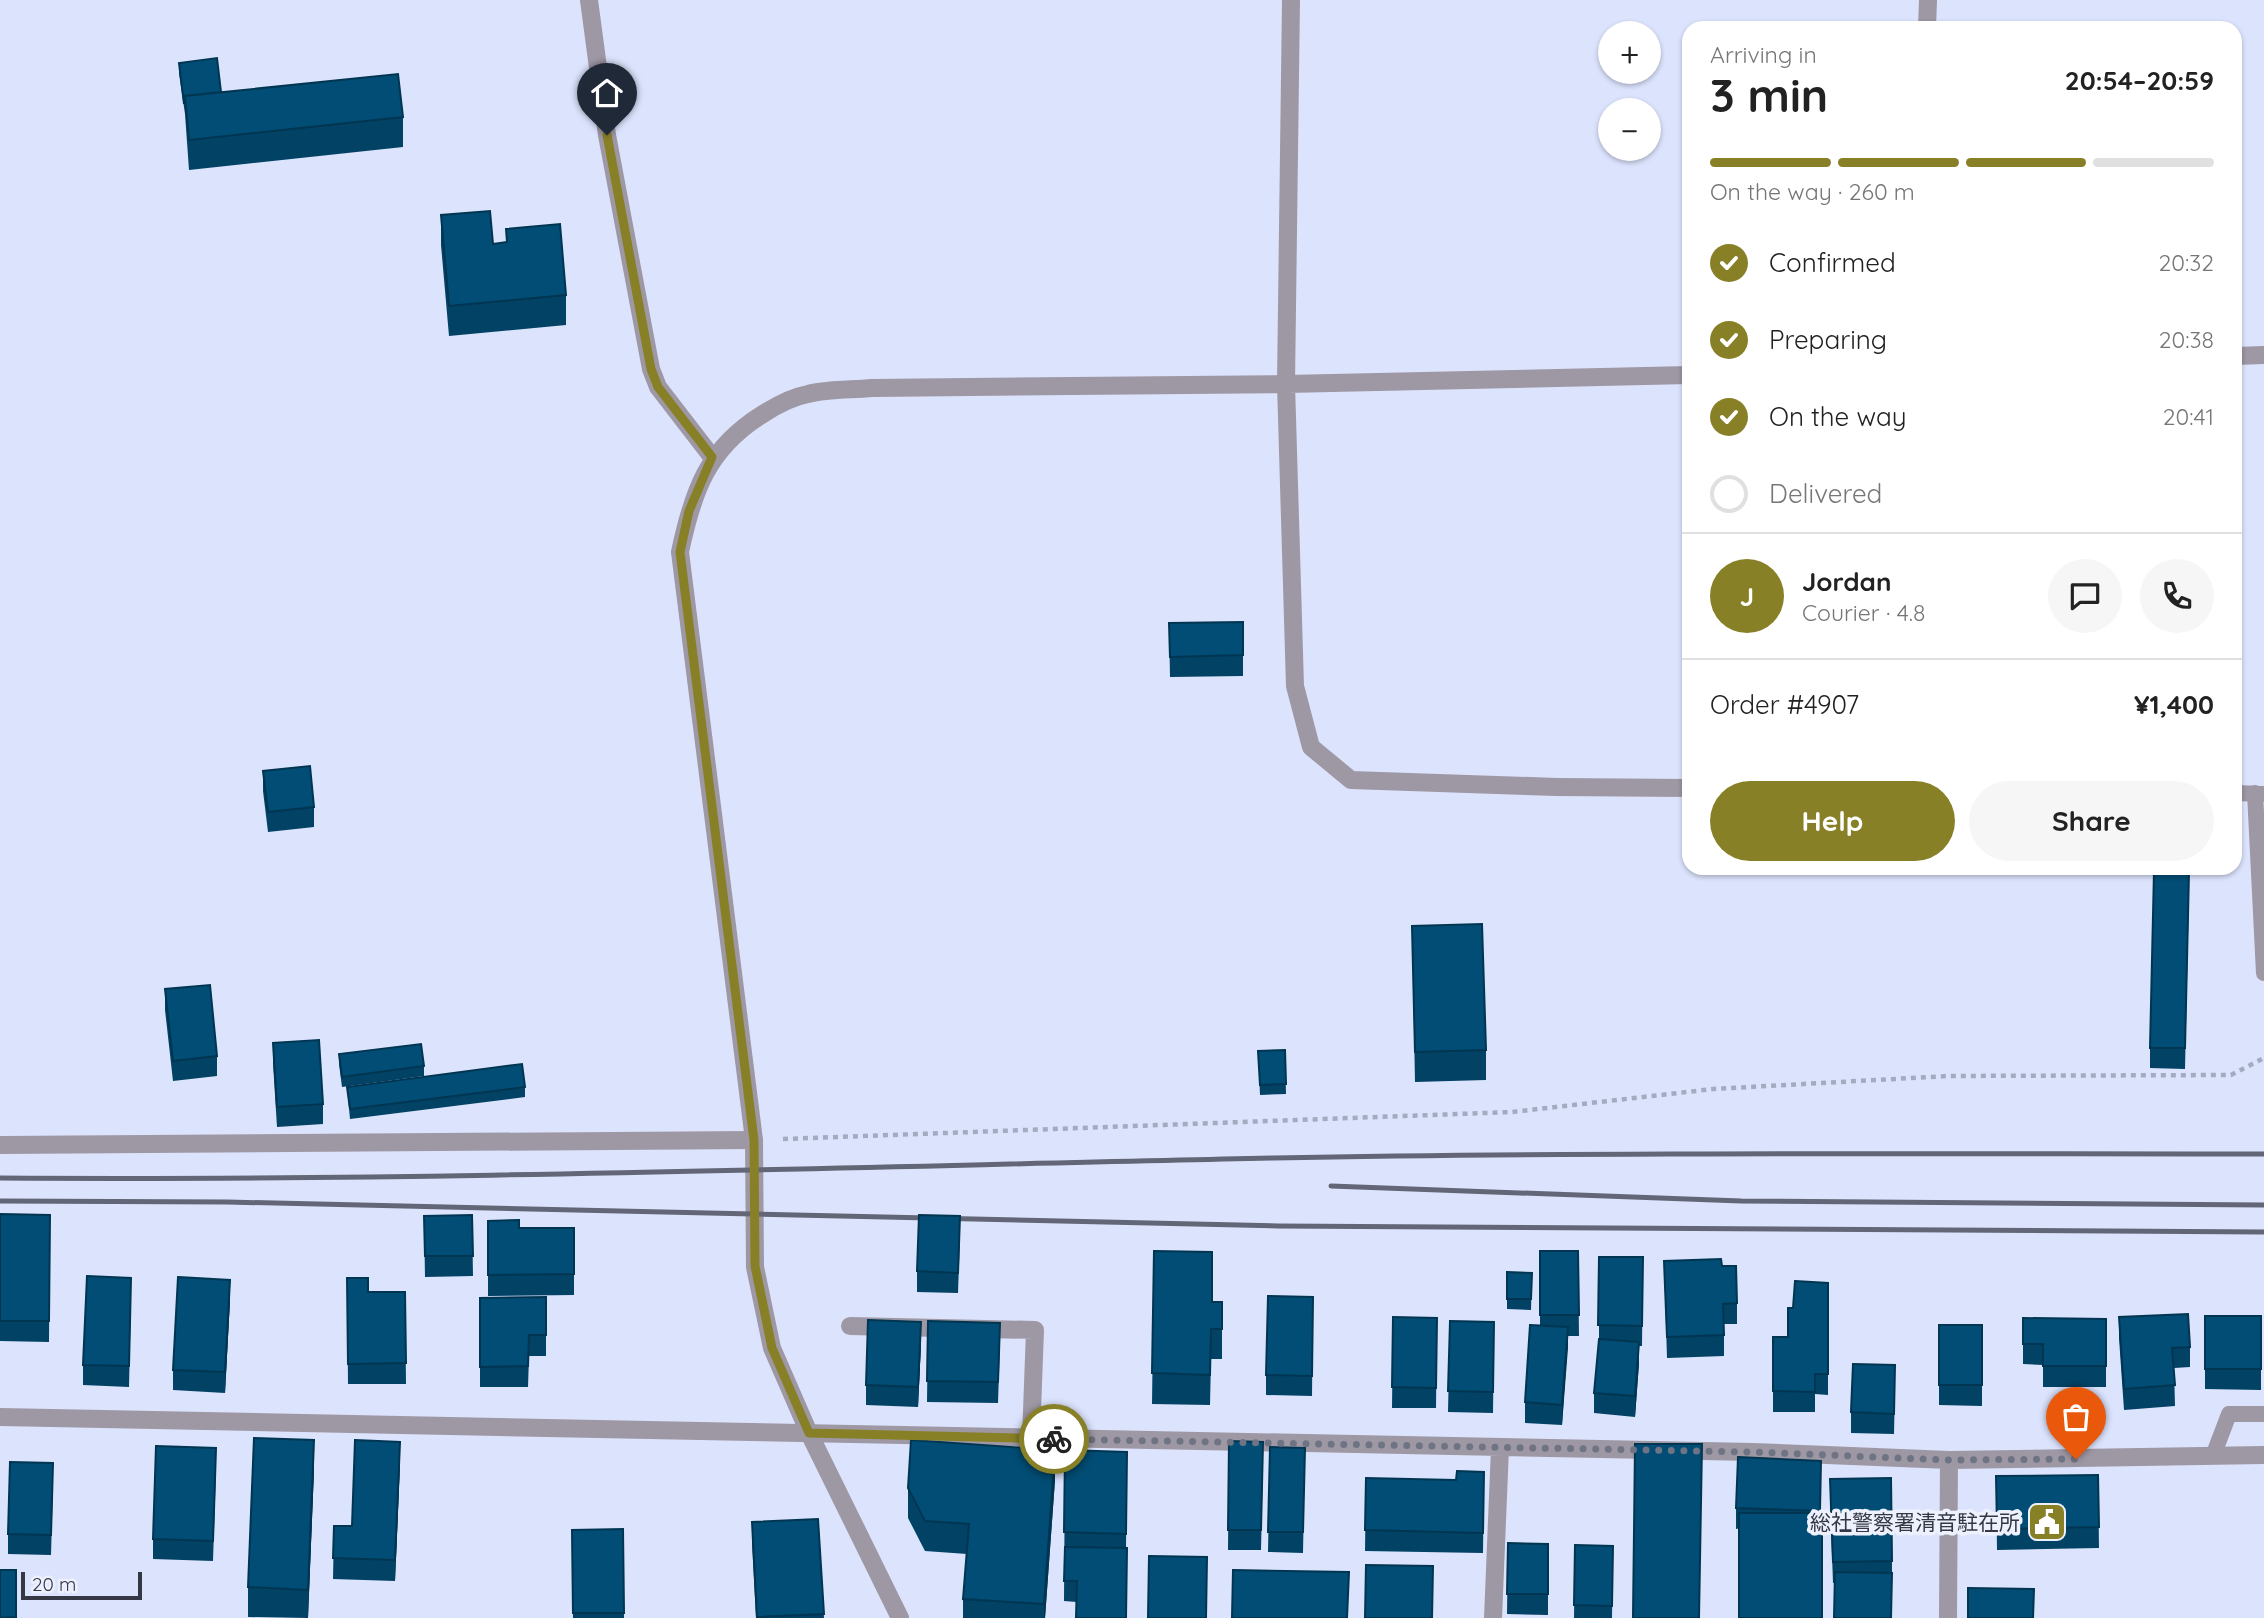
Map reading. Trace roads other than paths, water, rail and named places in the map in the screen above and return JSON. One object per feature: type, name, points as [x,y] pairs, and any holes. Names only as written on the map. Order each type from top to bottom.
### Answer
[{"type":"street","points":[[589,0],[607,135],[651,369],[658,387],[712,457]]},
{"type":"street","points":[[1291,0],[1286,384],[1295,686],[1311,747],[1351,779],[1557,787],[1682,788]]},
{"type":"street","points":[[1927,21],[1928,0]]},
{"type":"street","points":[[2242,356],[2264,355]]},
{"type":"street","points":[[900,1618],[809,1433],[772,1348],[755,1266],[754,1140],[680,552],[689,511],[712,457],[744,426],[771,409],[808,394],[872,388],[1286,384],[1682,375]]},
{"type":"street","points":[[0,1144],[754,1140]]},
{"type":"street","points":[[850,1326],[1035,1329],[1031,1438]]},
{"type":"street","points":[[0,1417],[1753,1452],[1949,1460],[2264,1455]]},
{"type":"street","points":[[1493,1618],[1500,1448]]},
{"type":"street","points":[[1948,1618],[1949,1460]]},
{"type":"lane","points":[[2242,793],[2260,793],[2264,973]]},
{"type":"lane","points":[[2213,1456],[2228,1414],[2264,1414]]},
{"type":"railway","points":[[0,1178],[478,1175],[1398,1156],[2264,1154]]},
{"type":"railway","points":[[1331,1186],[1741,1201],[2264,1205]]},
{"type":"railway","points":[[0,1201],[227,1202],[1278,1226],[2264,1232]]},
{"type":"place","name":"総社警察署清音駐在所","points":[[2047,1522]]}]
